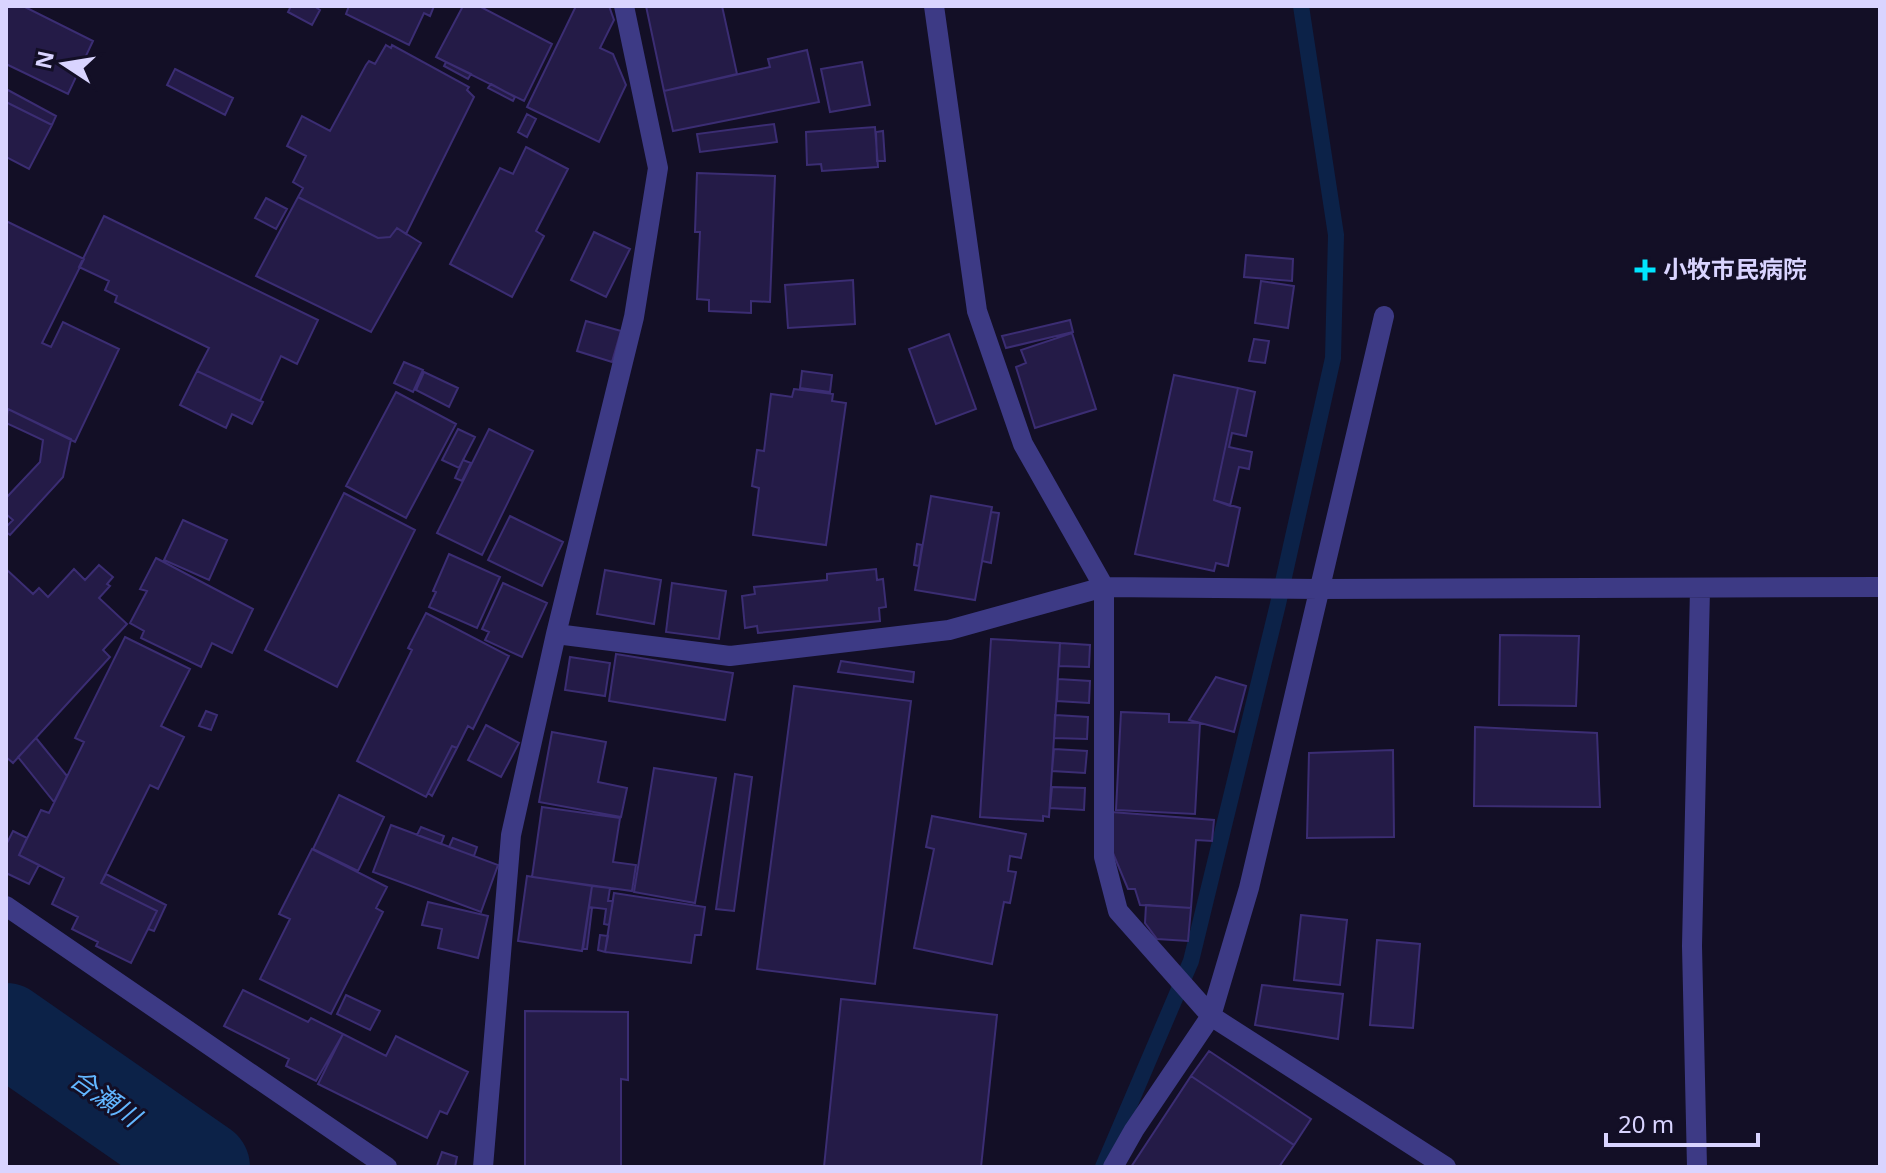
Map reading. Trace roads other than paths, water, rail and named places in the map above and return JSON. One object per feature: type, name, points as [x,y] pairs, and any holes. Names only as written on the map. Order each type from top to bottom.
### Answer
[{"type":"street","points":[[483,1167],[511,835],[556,634],[634,317],[658,168],[624,6]]},
{"type":"street","points":[[934,6],[977,311],[1023,444],[1104,587],[1104,857],[1118,911],[1211,1016],[1446,1167]]},
{"type":"street","points":[[1113,1167],[1134,1130],[1211,1016],[1249,888],[1384,316]]},
{"type":"street","points":[[556,634],[730,656],[949,630],[1104,587],[1880,587]]},
{"type":"street","points":[[1697,1167],[1692,946],[1700,589]]},
{"type":"street","points":[[6,906],[387,1167]]},
{"type":"waterway","points":[[1103,1167],[1191,961],[1278,604],[1333,358],[1336,235],[1301,6]]},
{"type":"waterway","name":"合瀬川","points":[[6,1029],[204,1167]]},
{"type":"place","name":"小牧市民病院","points":[[1645,270]]}]
